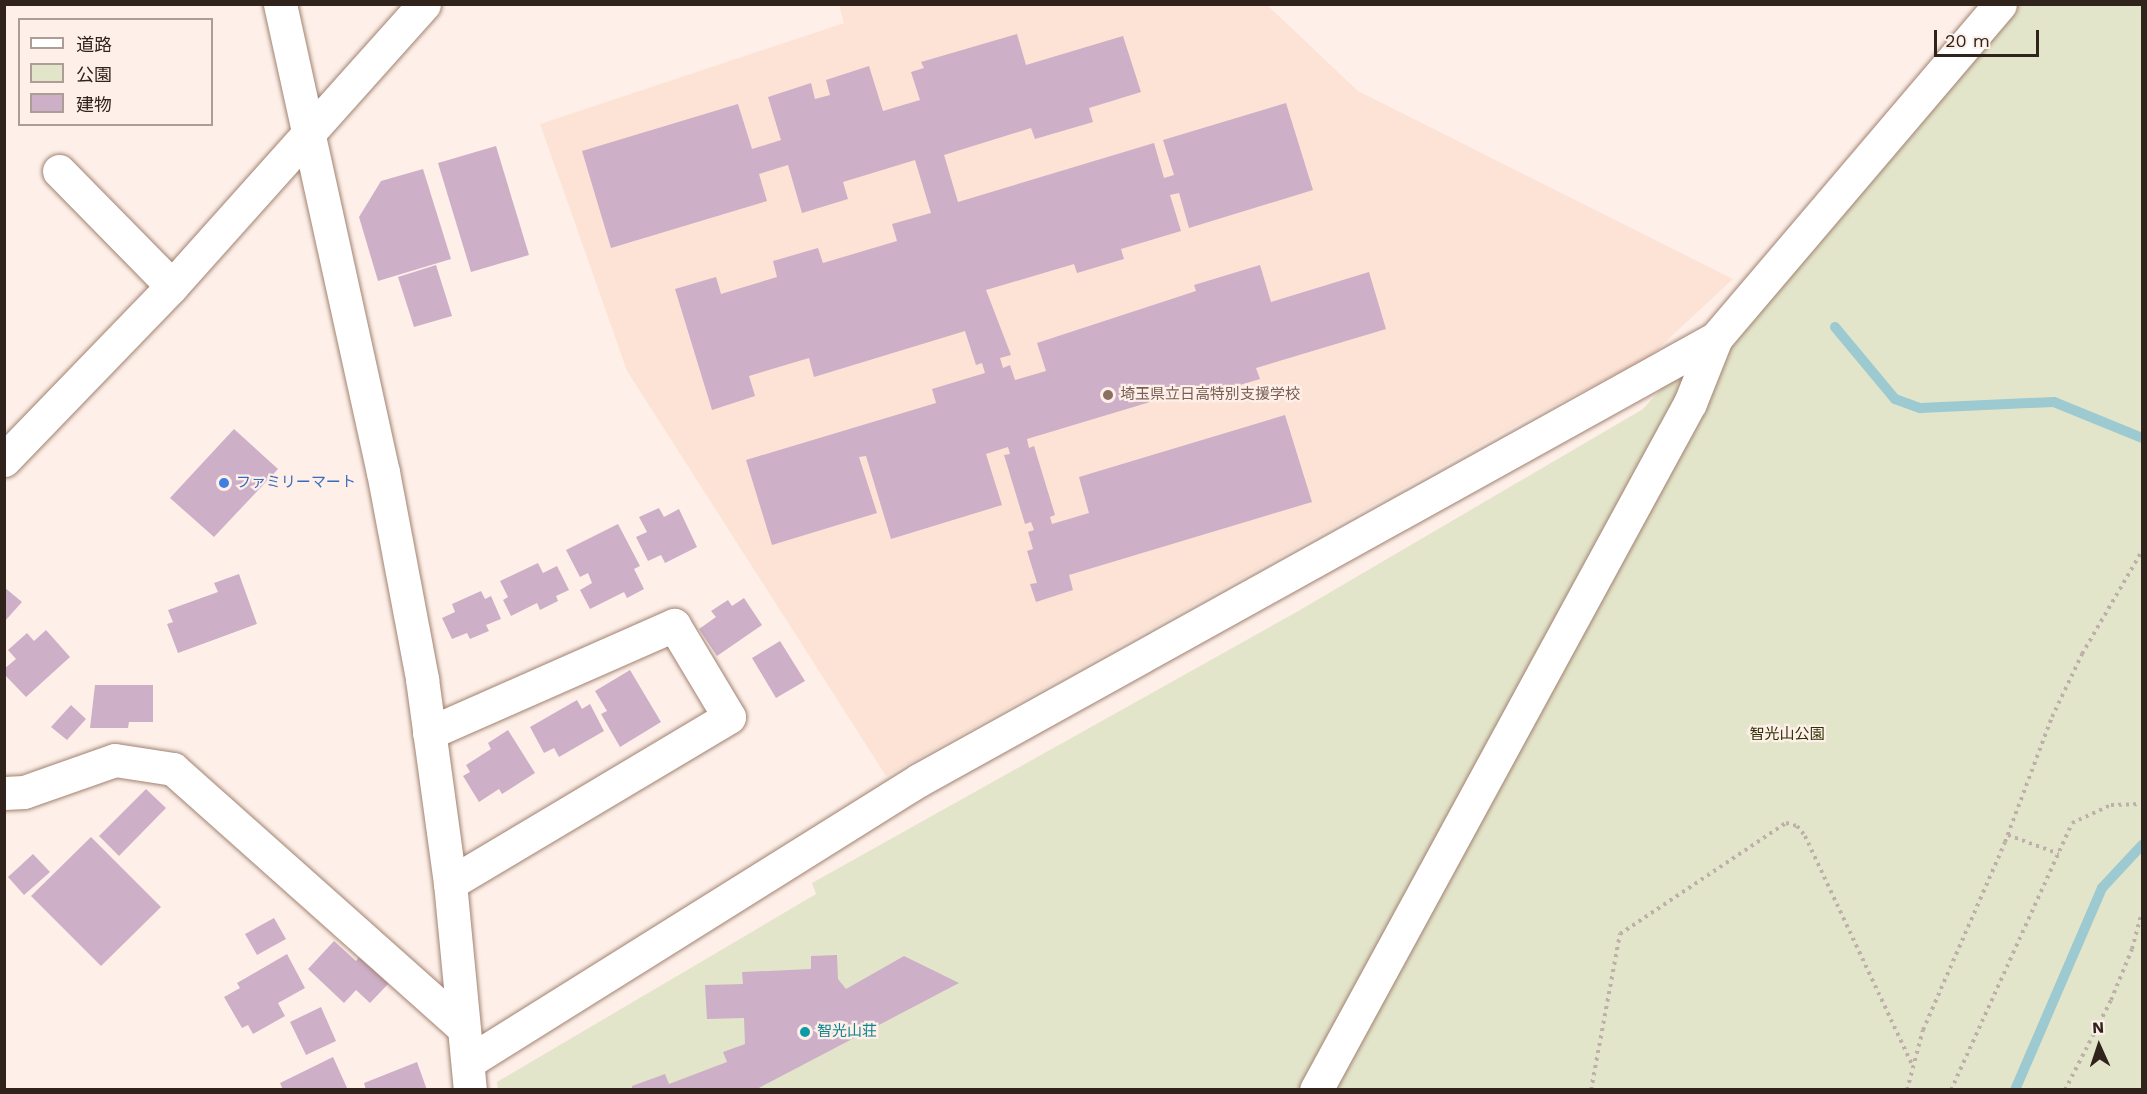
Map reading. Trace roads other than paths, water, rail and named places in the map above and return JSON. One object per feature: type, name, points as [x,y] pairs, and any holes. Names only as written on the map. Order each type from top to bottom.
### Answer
[{"type":"street","points":[[280,4],[383,472],[429,733],[450,883],[469,1076],[919,780],[1716,338]]},
{"type":"street","points":[[10,444],[172,286],[424,4]]},
{"type":"street","points":[[1316,1089],[1690,403],[1716,338],[2000,4]]},
{"type":"street","points":[[59,171],[172,286]]},
{"type":"street","points":[[429,733],[674,625],[729,717],[450,883]]},
{"type":"street","points":[[4,794],[24,792],[115,760],[173,769],[463,1027]]},
{"type":"waterway","points":[[1835,327],[1895,399],[1920,408],[2054,402],[2142,438]]},
{"type":"waterway","points":[[2015,1090],[2102,888],[2142,845]]},
{"type":"place","name":"埼玉県立日高特別支援学校","points":[[1108,395]]},
{"type":"place","name":"ファミリーマート","points":[[224,483]]},
{"type":"place","name":"智光山荘","points":[[805,1032]]},
{"type":"park label","name":"智光山公園","points":[[1787,735]]}]
